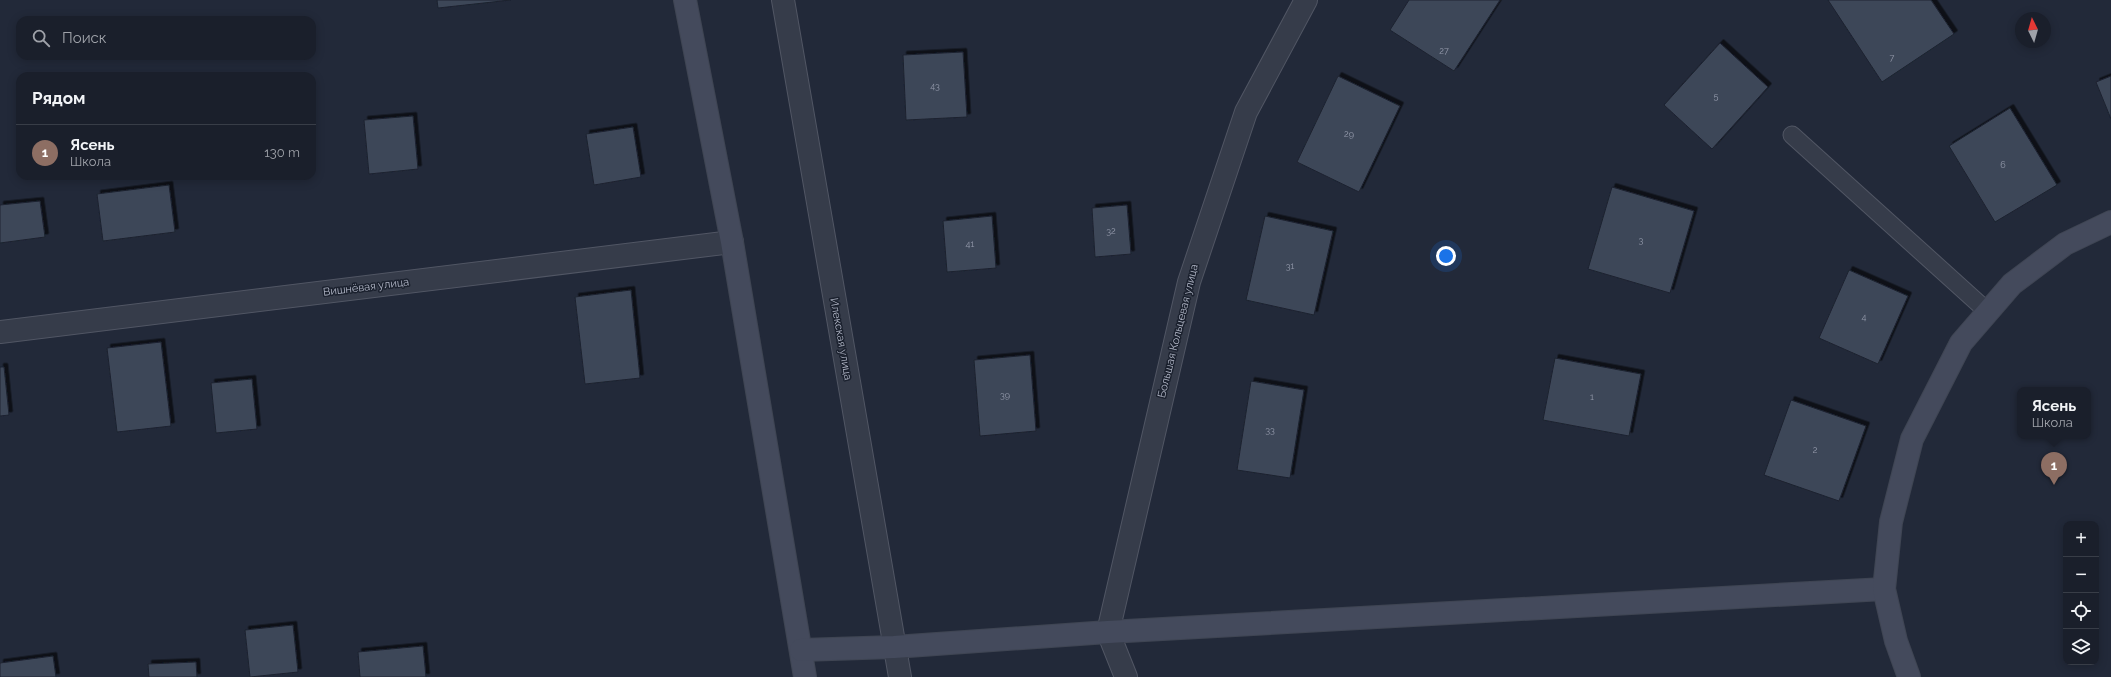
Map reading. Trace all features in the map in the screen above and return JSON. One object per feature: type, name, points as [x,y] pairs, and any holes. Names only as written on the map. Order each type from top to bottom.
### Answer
[{"type":"street","points":[[685,0],[732,242],[802,650],[805,677]]},
{"type":"street","name":"Илекская улица","points":[[783,0],[900,677]]},
{"type":"street","name":"Большая Кольцевая улица","points":[[1108,632],[1189,282],[1246,112],[1306,0]]},
{"type":"street","points":[[1909,677],[1896,641],[1884,589],[1891,522],[1912,439],[1961,343],[2012,284],[2065,244],[2111,222]]},
{"type":"street","name":"Вишнёвая улица","points":[[0,332],[732,242]]},
{"type":"street","points":[[802,650],[894,647],[1108,632],[1884,589]]},
{"type":"street","points":[[1108,632],[1126,677]]},
{"type":"lane","points":[[1792,135],[1988,312]]},
{"type":"building","points":[[437,0],[511,0],[438,8]]},
{"type":"building","points":[[1409,0],[1500,0],[1454,71],[1390,30]]},
{"type":"building","points":[[1828,0],[1931,0],[1954,34],[1882,82]]},
{"type":"building","points":[[1720,43],[1768,87],[1712,149],[1664,105]]},
{"type":"building","points":[[963,52],[967,117],[906,120],[903,55]]},
{"type":"building","points":[[1338,76],[1400,106],[1359,192],[1297,162]]},
{"type":"building","points":[[2111,76],[2111,119],[2096,82]]},
{"type":"building","points":[[2010,108],[2057,185],[1995,222],[1949,146]]},
{"type":"building","points":[[413,116],[418,169],[369,174],[364,120]]},
{"type":"building","points":[[633,127],[641,177],[594,185],[586,134]]},
{"type":"building","points":[[169,185],[175,232],[103,241],[97,194]]},
{"type":"building","points":[[1612,187],[1694,211],[1670,293],[1588,269]]},
{"type":"building","points":[[40,201],[45,237],[0,243],[0,205]]},
{"type":"building","points":[[1127,205],[1131,254],[1095,257],[1092,208]]},
{"type":"building","points":[[992,216],[996,268],[947,272],[943,221]]},
{"type":"building","points":[[1265,216],[1333,231],[1314,315],[1246,300]]},
{"type":"building","points":[[1849,270],[1908,296],[1878,364],[1819,338]]},
{"type":"building","points":[[631,290],[640,378],[585,384],[575,297]]},
{"type":"building","points":[[161,342],[171,426],[117,432],[107,348]]},
{"type":"building","points":[[1030,355],[1036,431],[980,436],[974,360]]},
{"type":"building","points":[[1555,358],[1641,374],[1629,436],[1543,420]]},
{"type":"building","points":[[0,367],[4,367],[9,415],[0,416]]},
{"type":"building","points":[[252,379],[257,429],[216,433],[211,383]]},
{"type":"building","points":[[1251,381],[1304,390],[1290,478],[1237,470]]},
{"type":"building","points":[[1791,400],[1866,426],[1839,501],[1764,475]]},
{"type":"building","points":[[293,625],[298,672],[250,677],[245,630]]},
{"type":"building","points":[[423,646],[426,677],[360,677],[358,652]]},
{"type":"building","points":[[53,656],[56,677],[0,677],[0,663]]},
{"type":"building","points":[[196,662],[197,677],[149,677],[148,664]]},
{"type":"place","name":"Ясень","points":[[2054,485]]}]
